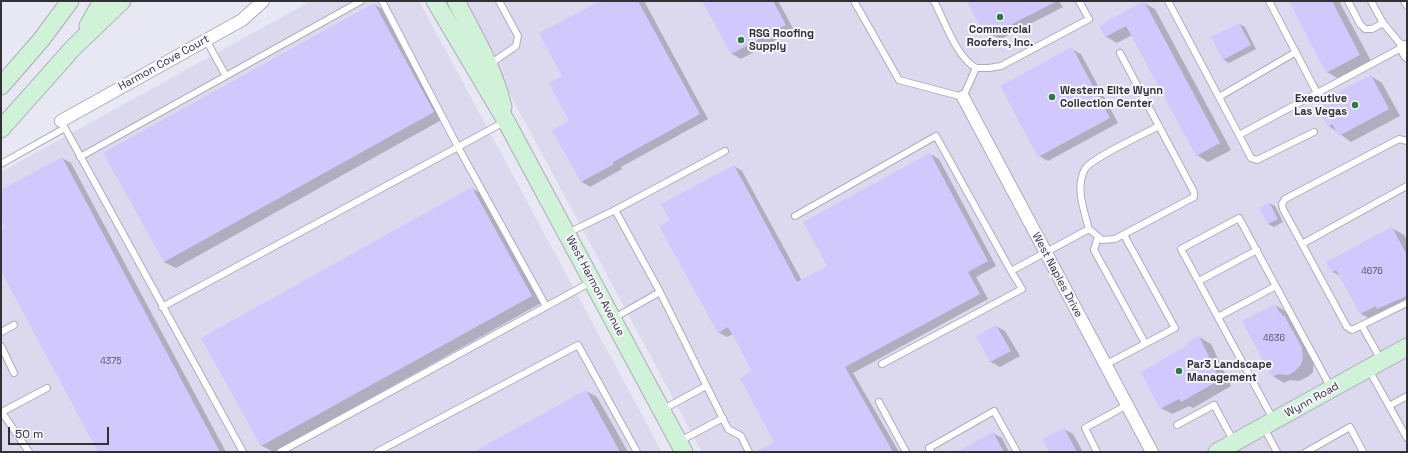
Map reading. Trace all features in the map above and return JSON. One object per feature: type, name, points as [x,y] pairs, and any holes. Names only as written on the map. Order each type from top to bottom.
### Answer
[{"type":"main road","points":[[5,78],[54,24],[70,1]]},
{"type":"main road","points":[[73,48],[102,1]]},
{"type":"main road","points":[[1,129],[73,48],[122,1]]},
{"type":"main road","name":"West Harmon Avenue","points":[[434,1],[482,68],[497,83],[506,121],[681,447]]},
{"type":"main road","name":"West Harmon Avenue","points":[[456,1],[482,68]]},
{"type":"main road","name":"Wynn Road","points":[[1217,452],[1407,347]]},
{"type":"street","name":"Harmon Cove Court","points":[[63,125],[242,20],[264,1]]},
{"type":"street","name":"West Naples Drive","points":[[962,96],[1152,452]]},
{"type":"lane","points":[[80,157],[361,1]]},
{"type":"lane","points":[[382,1],[458,147],[546,306]]},
{"type":"lane","points":[[482,68],[516,46],[518,36],[499,1]]},
{"type":"lane","points":[[854,1],[899,80],[962,96],[976,68]]},
{"type":"lane","points":[[934,1],[962,56],[976,68],[1001,66],[1089,19],[1080,1]]},
{"type":"lane","points":[[1168,1],[1251,158],[1257,160],[1314,132]]},
{"type":"lane","points":[[1269,1],[1317,93]]},
{"type":"lane","points":[[1348,1],[1360,24],[1365,29],[1372,28],[1383,23]]},
{"type":"lane","points":[[1239,135],[1317,93],[1405,51],[1383,23],[1371,1]]},
{"type":"lane","points":[[1404,1],[1407,6]]},
{"type":"lane","points":[[206,40],[226,76]]},
{"type":"lane","points":[[1219,97],[1296,52]]},
{"type":"lane","points":[[1120,53],[1159,126],[1194,192],[1194,197],[1116,239],[1102,240],[1089,229],[1082,206],[1081,184],[1085,168],[1096,160],[1159,126]]},
{"type":"lane","points":[[162,307],[506,121]]},
{"type":"lane","points":[[1,164],[63,125],[243,452]]},
{"type":"lane","points":[[795,216],[936,136],[1022,290],[882,364]]},
{"type":"lane","points":[[1407,141],[1399,139],[1285,200],[1282,204],[1283,209],[1347,327],[1352,330],[1407,303]]},
{"type":"lane","points":[[567,234],[725,151]]},
{"type":"lane","points":[[1302,244],[1407,186]]},
{"type":"lane","points":[[615,210],[660,292],[728,429],[741,436],[749,452]]},
{"type":"lane","points":[[1277,452],[1269,424],[1218,317],[1181,248],[1239,218],[1332,389]]},
{"type":"lane","points":[[1011,271],[1089,229]]},
{"type":"lane","points":[[1105,365],[1175,328],[1124,235]]},
{"type":"lane","points":[[1098,237],[1094,250],[1145,343]]},
{"type":"lane","points":[[1199,281],[1257,250]]},
{"type":"lane","points":[[280,452],[592,281]]},
{"type":"lane","points":[[1218,317],[1276,286]]},
{"type":"lane","points":[[612,319],[660,292]]},
{"type":"lane","points":[[1,332],[14,325]]},
{"type":"lane","points":[[1362,326],[1389,406],[1407,438]]},
{"type":"lane","points":[[378,452],[578,345],[637,452]]},
{"type":"lane","points":[[1,346],[14,373]]},
{"type":"lane","points":[[661,410],[706,386]]},
{"type":"lane","points":[[29,452],[1,411],[47,388]]},
{"type":"lane","points":[[1389,406],[1407,396]]},
{"type":"lane","points":[[879,402],[906,452]]},
{"type":"lane","points":[[1097,452],[1085,428],[1127,405]]},
{"type":"lane","points":[[1177,425],[1214,405],[1234,442]]},
{"type":"lane","points":[[931,452],[929,448],[994,411],[1017,452]]},
{"type":"lane","points":[[681,447],[723,418]]},
{"type":"lane","points":[[1306,452],[1350,427],[1363,452]]},
{"type":"shaded area","points":[[311,1],[419,1],[662,452],[1,452],[1,172]]},
{"type":"shaded area","points":[[460,1],[1407,1],[1407,452],[702,452]]},
{"type":"building","points":[[600,1],[638,1],[700,114],[613,162],[614,164],[581,182],[552,130],[569,121],[549,83],[562,76],[539,33]]},
{"type":"building","name":"RSG Roofing Supply","points":[[702,1],[773,1],[786,25],[731,54]]},
{"type":"building","name":"Commercial Roofers, Inc.","points":[[967,1],[1057,1],[991,35],[983,32]]},
{"type":"building","points":[[1144,1],[1220,143],[1196,156],[1126,26],[1105,37],[1099,26]]},
{"type":"building","points":[[1289,1],[1332,1],[1360,55],[1326,73]]},
{"type":"building","points":[[374,3],[434,112],[164,262],[103,153]]},
{"type":"building","points":[[1239,23],[1251,45],[1223,60],[1211,37]]},
{"type":"building","name":"Western Elite Wynn Collection Center","points":[[1072,47],[1110,118],[1038,157],[1000,86]]},
{"type":"building","name":"Executive Las Vegas","points":[[1371,75],[1389,109],[1339,136],[1332,124],[1328,127],[1320,113],[1326,110],[1321,101]]},
{"type":"building","points":[[930,153],[988,261],[968,272],[980,294],[845,367],[893,452],[755,452],[774,442],[740,378],[752,371],[728,327],[718,333],[659,226],[670,220],[661,204],[734,165],[797,282],[827,266],[803,222]]},
{"type":"building","points":[[62,157],[220,452],[98,452],[1,271],[1,230],[5,228],[1,220],[1,190]]},
{"type":"building","points":[[472,187],[532,296],[261,446],[201,338]]},
{"type":"building","points":[[1269,202],[1278,219],[1268,224],[1259,208]]},
{"type":"building","points":[[1392,227],[1407,255],[1407,296],[1377,309],[1376,306],[1360,314],[1336,270],[1332,273],[1326,262]]},
{"type":"building","points":[[1275,304],[1282,317],[1284,315],[1302,348],[1303,359],[1301,365],[1294,372],[1288,375],[1278,374],[1272,377],[1242,321]]},
{"type":"building","points":[[996,325],[1011,351],[990,362],[976,336]]},
{"type":"building","name":"Par3 Landscape Management","points":[[1199,336],[1220,380],[1181,402],[1179,399],[1160,409],[1141,372],[1188,345],[1187,342]]},
{"type":"building","points":[[586,390],[620,452],[473,452]]},
{"type":"building","points":[[1064,428],[1077,452],[1049,452],[1043,439]]},
{"type":"building","points":[[993,432],[1004,452],[956,452]]},
{"type":"place","name":"Commercial Roofers, Inc.","points":[[1000,17]]},
{"type":"place","name":"RSG Roofing Supply","points":[[741,40]]},
{"type":"place","name":"Western Elite Wynn Collection Center","points":[[1052,97]]},
{"type":"place","name":"Executive Las Vegas","points":[[1355,105]]},
{"type":"place","name":"Par3 Landscape Management","points":[[1179,371]]}]
